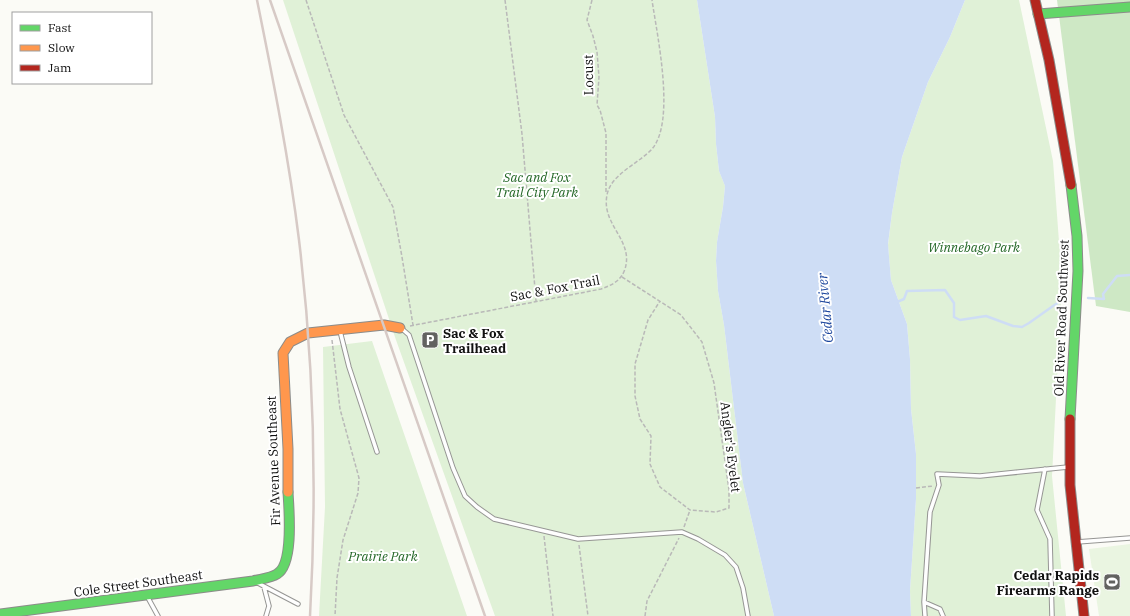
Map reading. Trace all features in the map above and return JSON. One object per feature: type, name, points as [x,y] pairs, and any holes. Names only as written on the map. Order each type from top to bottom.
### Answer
[{"type":"street","name":"Old River Road Southwest","points":[[1035,0],[1049,60],[1062,128],[1073,194],[1077,236],[1078,271],[1070,414],[1070,485],[1084,616]]},
{"type":"street","points":[[1038,14],[1130,7]]},
{"type":"street","points":[[335,330],[384,325],[400,328]]},
{"type":"street","name":"Fir Avenue Southeast","points":[[278,574],[285,564],[289,548],[288,449],[282,370],[283,353],[287,345],[299,336],[308,333],[335,330]]},
{"type":"street","name":"Cole Street Southeast","points":[[0,614],[253,581],[278,574]]},
{"type":"lane","points":[[400,328],[409,335],[453,468],[465,496],[477,507],[494,519],[578,539],[682,532],[698,539],[725,555],[736,567],[743,588],[748,616]]},
{"type":"lane","points":[[335,330],[377,452]]},
{"type":"lane","points":[[925,616],[924,602],[930,512],[939,485],[937,474],[980,476],[1070,466]]},
{"type":"lane","points":[[1045,469],[1037,510],[1050,539],[1052,616]]},
{"type":"lane","points":[[1076,542],[1130,538]]},
{"type":"lane","points":[[253,581],[298,604]]},
{"type":"lane","points":[[264,587],[269,606],[266,616]]},
{"type":"lane","points":[[146,595],[158,616]]},
{"type":"lane","points":[[924,602],[940,609],[943,616]]},
{"type":"path","points":[[306,0],[344,115],[393,207],[413,325]]},
{"type":"path","points":[[506,0],[522,134],[536,301]]},
{"type":"path","name":"Locust","points":[[592,0],[587,20],[597,52],[600,77],[597,106],[600,110],[606,133],[606,197]]},
{"type":"path","points":[[622,277],[627,263],[627,253],[608,216],[606,197],[608,188],[619,175],[644,158],[653,147],[659,137],[662,126],[665,107],[663,80],[652,0]]},
{"type":"path","name":"Sac & Fox Trail","points":[[400,328],[536,301],[601,290],[614,284],[622,277]]},
{"type":"path","name":"Angler's Eyelet","points":[[622,277],[681,314],[702,342],[714,383],[729,490],[729,508],[716,512],[690,510]]},
{"type":"path","points":[[646,616],[647,601],[682,532],[690,510],[660,487],[650,464],[651,436],[640,419],[635,396],[634,364],[648,320],[660,301]]},
{"type":"path","points":[[334,616],[337,578],[343,540],[358,493],[360,478],[340,409],[335,330]]},
{"type":"path","points":[[916,488],[939,485]]},
{"type":"path","points":[[544,531],[553,616]]},
{"type":"path","points":[[578,539],[588,616]]},
{"type":"green space","name":"Sac and Fox Trail City Park","points":[[283,0],[697,0],[715,117],[719,171],[725,186],[717,242],[716,261],[718,291],[724,325],[743,483],[774,616],[495,616],[396,340]]},
{"type":"green space","name":"Winnebago Park","points":[[965,0],[1019,0],[1053,161],[1062,282],[1052,476],[1066,616],[911,616],[910,591],[916,499],[916,454],[911,409],[910,359],[907,324],[891,280],[888,245],[902,157],[928,82],[950,37]]},
{"type":"green space","points":[[1057,0],[1130,0],[1130,312],[1096,306]]},
{"type":"green space","name":"Prairie Park","points":[[372,341],[467,616],[319,616],[325,507],[323,347]]},
{"type":"green space","name":"Cedar Rapids Firearms Range","points":[[1130,544],[1130,616],[1099,616],[1089,549]]},
{"type":"water","name":"Cedar River","points":[[697,0],[965,0],[950,37],[928,82],[902,157],[888,244],[891,280],[907,324],[910,359],[911,409],[916,454],[916,499],[910,591],[911,616],[774,616],[743,483],[724,325],[718,291],[716,261],[717,242],[725,186],[719,171],[715,117]]},
{"type":"waterway","points":[[1088,298],[1104,299],[1103,294],[1117,276],[1130,275]]},
{"type":"waterway","points":[[897,302],[904,299],[907,291],[945,290],[954,303],[954,317],[960,320],[986,316],[1013,326],[1022,327],[1067,297]]},
{"type":"railway","points":[[257,0],[286,149],[299,240],[308,333],[314,475],[310,616]]},
{"type":"railway","points":[[270,0],[485,616]]},
{"type":"traffic: fast","points":[[1038,14],[1130,7]]},
{"type":"traffic: fast","points":[[1070,419],[1078,271],[1077,236],[1071,185]]},
{"type":"traffic: fast","points":[[0,614],[253,581],[275,575],[282,568],[286,560],[288,548],[288,492]]},
{"type":"traffic: slow","points":[[288,492],[288,449],[283,353],[290,342],[308,333],[384,325],[400,328]]},
{"type":"traffic: jam","points":[[1035,0],[1049,60],[1071,185]]},
{"type":"traffic: jam","points":[[1070,419],[1070,485],[1084,616]]},
{"type":"place","name":"Sac & Fox Trailhead","points":[[430,340]]},
{"type":"place","name":"Cedar Rapids Firearms Range","points":[[1112,582]]}]
